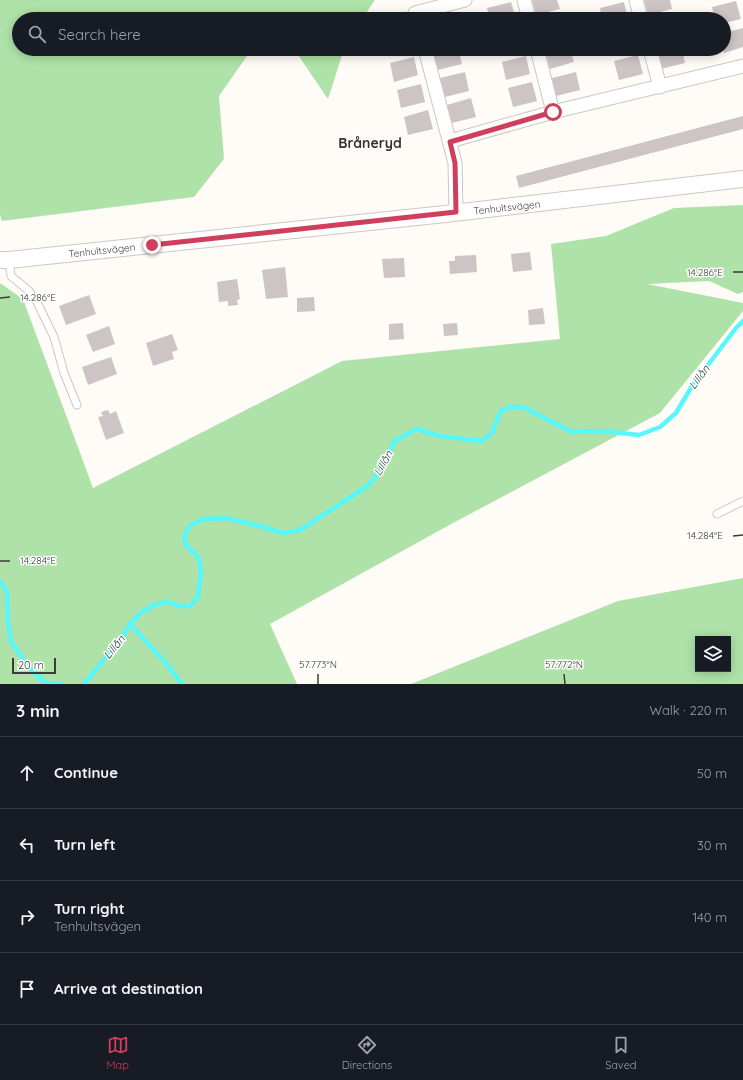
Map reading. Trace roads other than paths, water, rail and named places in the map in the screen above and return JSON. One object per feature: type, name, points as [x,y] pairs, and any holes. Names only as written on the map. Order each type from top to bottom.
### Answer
[{"type":"street","points":[[414,11],[465,0]]},
{"type":"street","points":[[524,0],[527,12]]},
{"type":"street","points":[[636,0],[639,12]]},
{"type":"street","points":[[427,56],[455,163],[456,212]]},
{"type":"street","points":[[539,56],[553,112]]},
{"type":"street","points":[[652,56],[660,87]]},
{"type":"street","points":[[450,142],[553,112],[743,66]]},
{"type":"street","name":"Tenhultsvägen","points":[[5,260],[456,212],[743,179]]},
{"type":"lane","name":"Tenhultsvägen","points":[[5,260],[11,276],[29,291],[37,302],[54,337],[64,373],[76,406]]},
{"type":"lane","points":[[717,514],[743,501]]},
{"type":"waterway","name":"Lillån","points":[[84,684],[122,638],[130,624],[142,612],[154,605],[167,602],[181,606],[190,606],[198,597],[201,573],[199,558],[186,545],[184,539],[186,532],[192,524],[205,519],[226,518],[282,533],[300,530],[369,485],[385,464],[394,441],[417,429],[439,436],[482,441],[491,434],[501,411],[509,407],[523,407],[572,432],[604,431],[639,435],[660,427],[676,413],[692,386],[743,321]]},
{"type":"waterway","name":"Lillån","points":[[0,581],[7,592],[8,623],[11,642],[33,672],[45,683],[61,684]]},
{"type":"waterway","points":[[130,624],[170,668],[182,684]]},
{"type":"district","name":"Bråneryd","points":[[370,143]]}]
